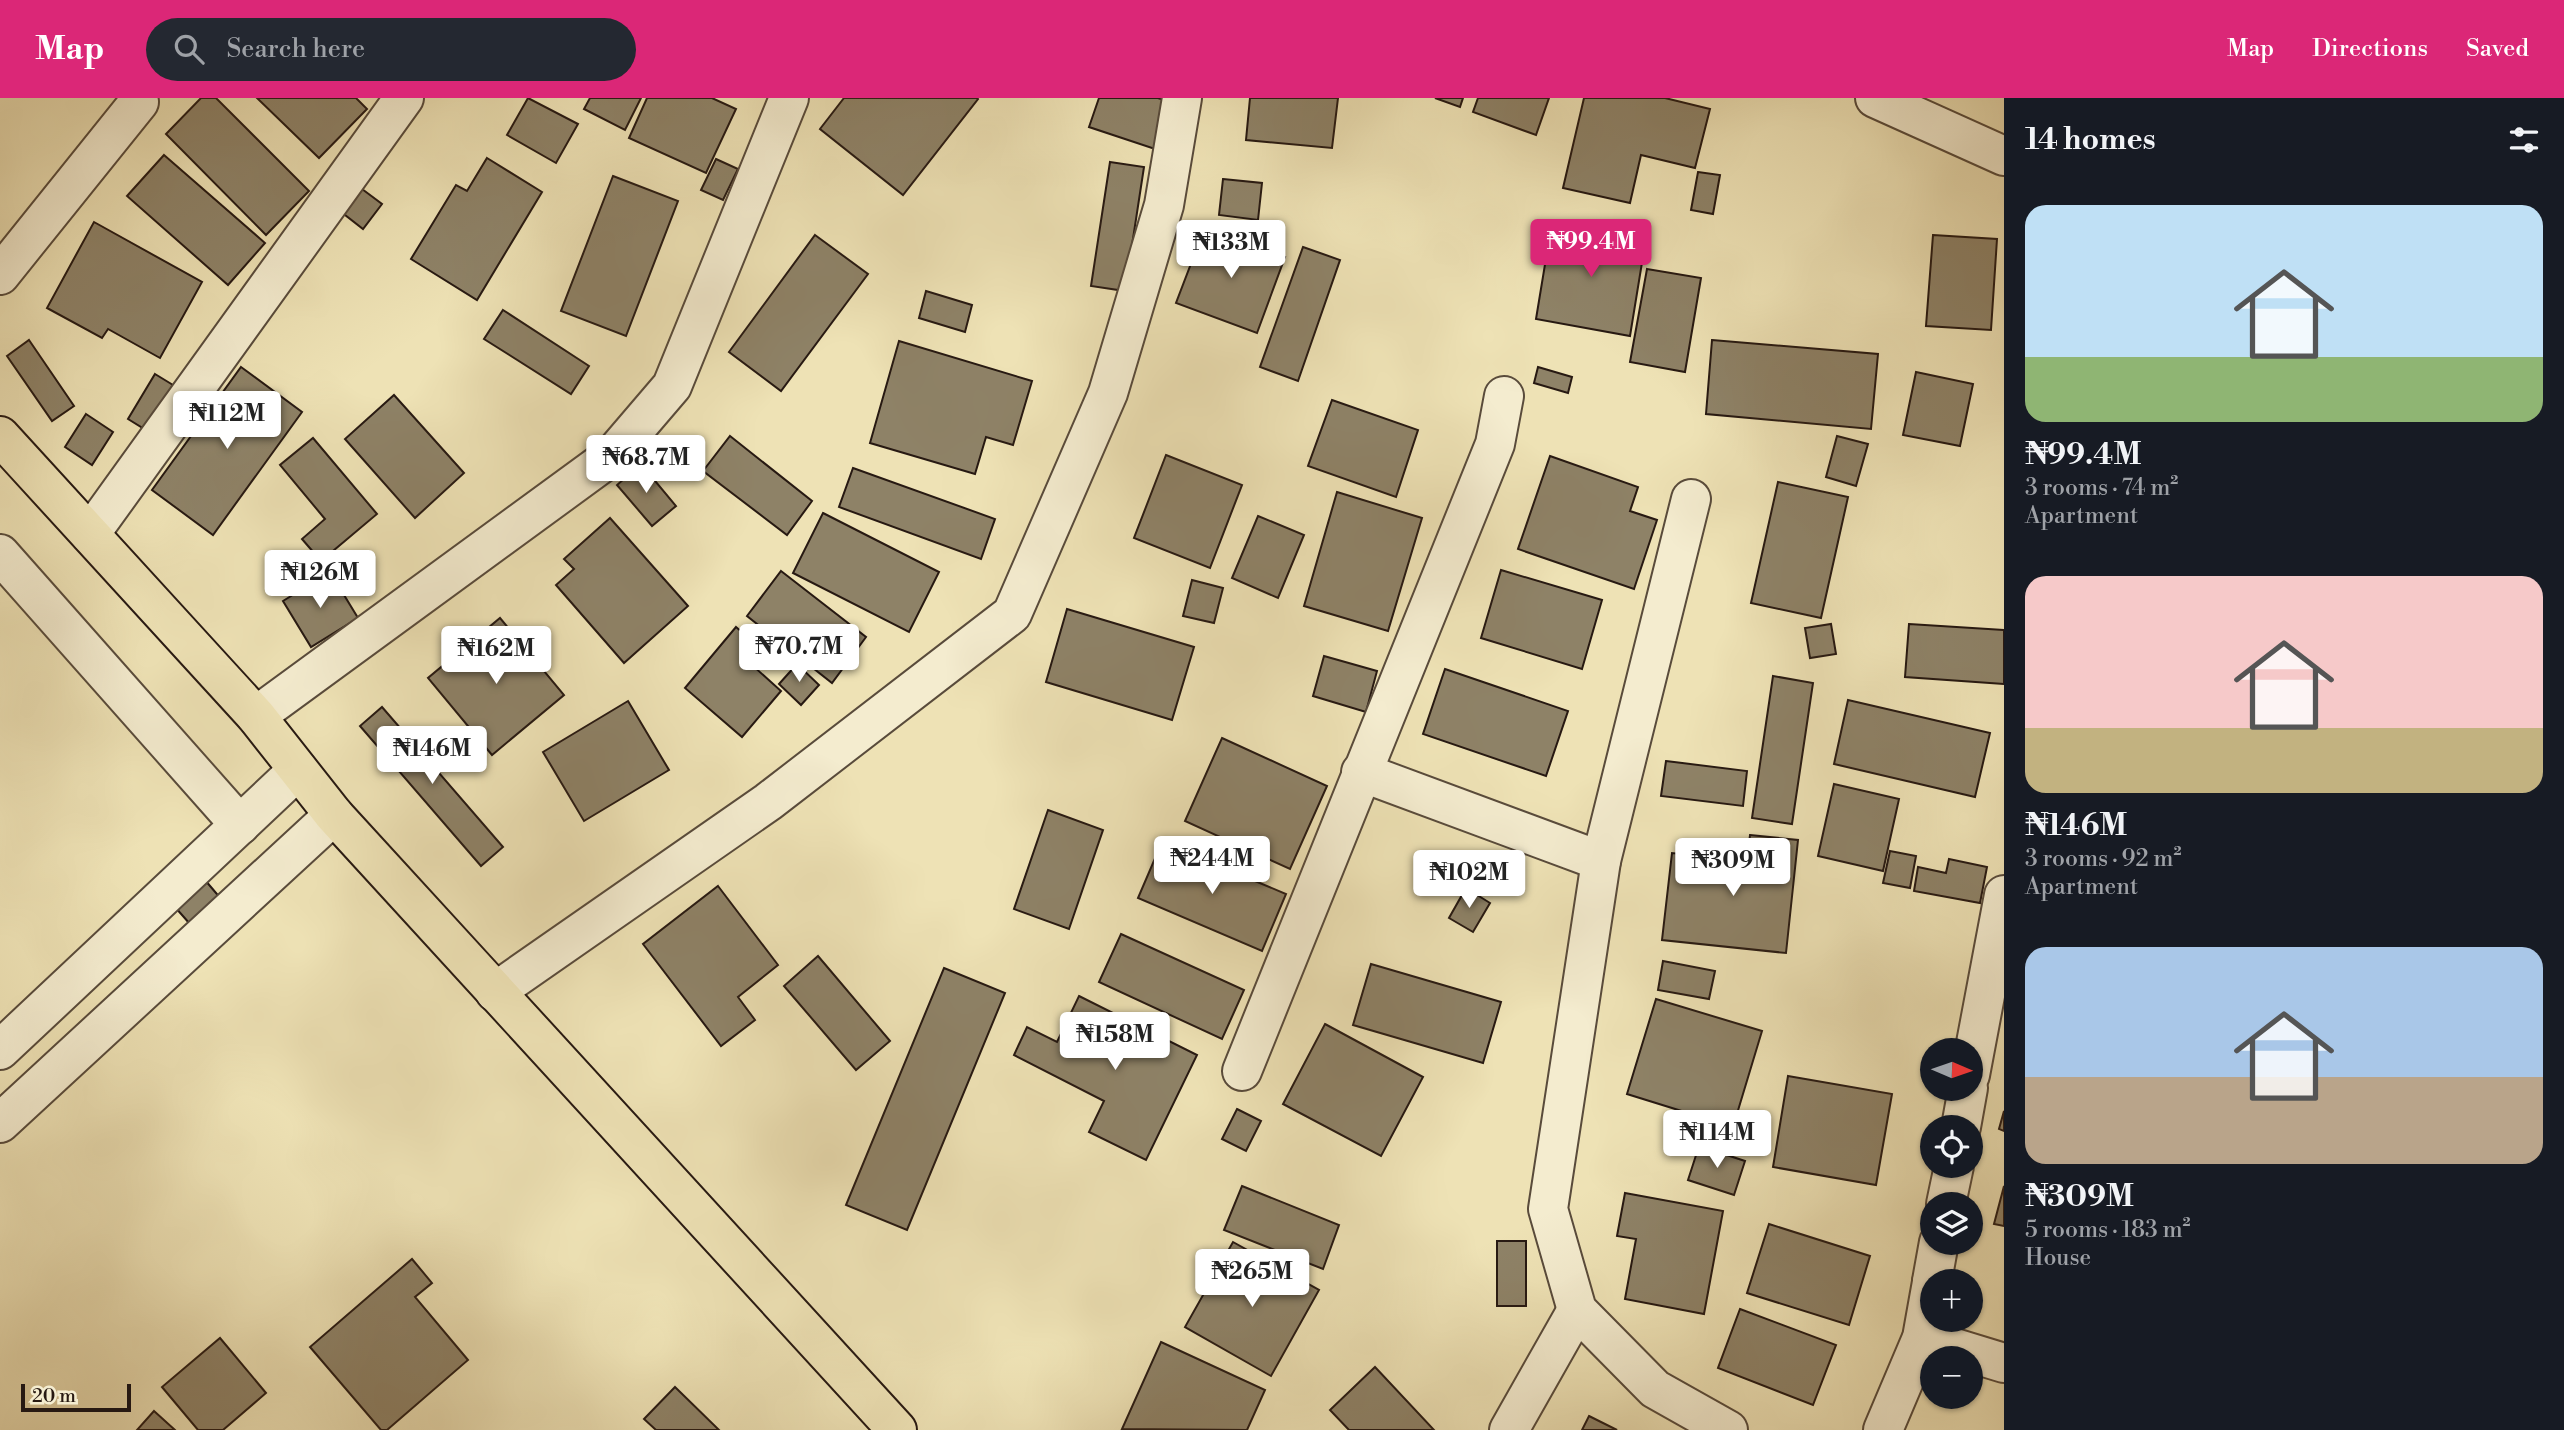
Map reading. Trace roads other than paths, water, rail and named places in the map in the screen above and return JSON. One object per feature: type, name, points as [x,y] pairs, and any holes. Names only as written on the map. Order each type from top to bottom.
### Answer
[{"type":"main road","points":[[0,436],[256,716],[334,815],[897,1430]]},
{"type":"street","points":[[90,534],[404,98]]},
{"type":"street","points":[[256,716],[612,456],[672,386],[789,98]]},
{"type":"street","points":[[495,992],[768,802],[1012,614],[1108,393],[1164,205],[1182,98]]},
{"type":"street","points":[[1875,98],[2004,156]]},
{"type":"street","points":[[0,275],[139,102]]},
{"type":"street","points":[[1242,1071],[1495,444],[1504,396]]},
{"type":"street","points":[[1691,499],[1601,861],[1548,1209],[1577,1310],[1655,1389],[1728,1430]]},
{"type":"street","points":[[0,554],[240,825]]},
{"type":"street","points":[[57,1071],[9,1042],[299,770]]},
{"type":"street","points":[[1362,772],[1601,861]]},
{"type":"street","points":[[0,1123],[334,815]]},
{"type":"street","points":[[1977,1038],[2004,895]]},
{"type":"street","points":[[81,975],[121,1012]]},
{"type":"street","points":[[1509,1430],[1577,1310]]},
{"type":"street","points":[[1883,1430],[1923,1332]]},
{"type":"street","points":[[1922,1338],[2004,1363]]}]
